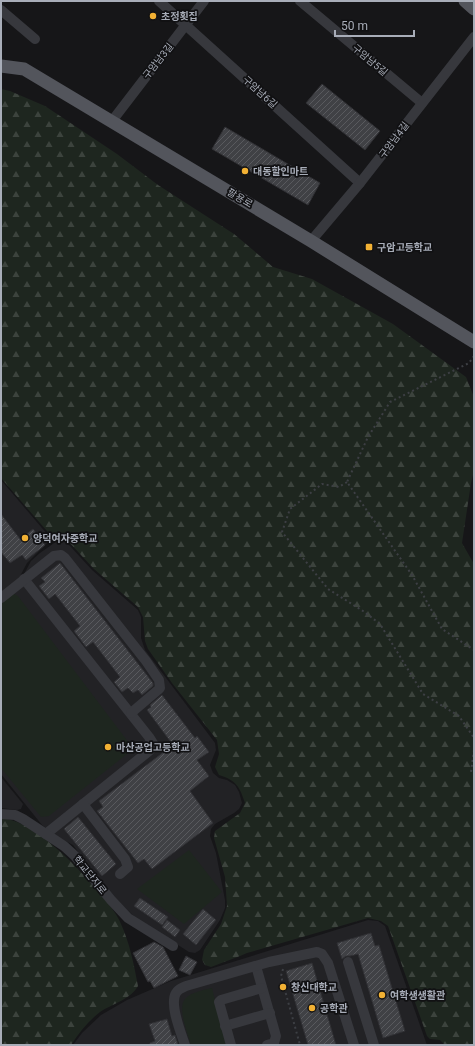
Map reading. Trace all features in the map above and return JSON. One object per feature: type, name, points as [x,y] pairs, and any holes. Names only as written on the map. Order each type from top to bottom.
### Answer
[{"type":"main road","points":[[465,1],[474,9]]},
{"type":"main road","name":"팔용로","points":[[1,66],[24,69],[311,241],[474,342]]},
{"type":"street","name":"구암남6길","points":[[159,1],[360,184]]},
{"type":"street","name":"구암남3길","points":[[112,121],[204,1]]},
{"type":"street","name":"구암남5길","points":[[300,1],[422,103]]},
{"type":"street","points":[[1,10],[35,39]]},
{"type":"street","name":"구암남4길","points":[[311,241],[360,184],[474,37]]},
{"type":"street","points":[[1,598],[54,556],[61,555],[65,558],[146,661],[159,680],[160,688],[130,713]]},
{"type":"street","points":[[24,579],[154,745],[46,834]]},
{"type":"street","points":[[83,804],[128,863],[128,867],[120,874]]},
{"type":"street","name":"학교단지로","points":[[1,814],[15,815],[64,846],[75,856],[111,900],[128,918],[173,946]]},
{"type":"street","points":[[185,1045],[173,1004],[176,992],[186,986],[312,952],[322,954],[328,963],[354,1045]]},
{"type":"street","points":[[348,962],[374,1045]]},
{"type":"street","points":[[256,966],[276,1036],[274,1043],[267,1045]]},
{"type":"street","points":[[231,1045],[219,1005],[221,1000],[262,988]]},
{"type":"street","points":[[225,1026],[270,1013]]},
{"type":"path","points":[[474,356],[469,363],[390,402],[368,437],[347,482],[339,487],[322,484],[290,509],[282,532],[328,589],[363,611],[380,624],[423,694],[459,716],[474,738]]},
{"type":"path","points":[[347,482],[412,575],[442,629],[474,650]]},
{"type":"path","points":[[474,750],[471,772],[474,774]]},
{"type":"path","points":[[285,968],[281,972],[281,976],[300,1045]]},
{"type":"shaded area","name":"양덕여자중학교","points":[[1,480],[47,534],[49,541],[27,563],[18,580],[1,594]]},
{"type":"shaded area","name":"마산공업고등학교","points":[[60,539],[70,546],[92,570],[138,610],[141,617],[141,638],[145,650],[215,743],[216,750],[210,765],[213,773],[219,778],[227,780],[235,785],[239,792],[242,803],[239,809],[215,824],[211,829],[210,836],[216,853],[225,900],[225,908],[220,920],[200,950],[195,953],[189,952],[137,919],[108,891],[73,845],[56,836],[42,825],[1,774],[1,602],[16,589],[31,561]]},
{"type":"shaded area","points":[[1,777],[23,804],[21,809],[1,808]]},
{"type":"shaded area","name":"창신대학교","points":[[368,920],[378,921],[385,926],[427,1045],[73,1045],[82,1033],[101,1015],[127,1000],[171,981]]},
{"type":"green space","points":[[1,89],[10,91],[45,106],[117,154],[158,185],[234,234],[273,267],[312,279],[393,324],[466,377],[474,397],[474,471],[462,543],[474,564],[474,1045],[445,1045],[440,1040],[430,1039],[427,1036],[388,926],[381,921],[368,918],[247,953],[211,967],[205,965],[202,960],[204,950],[221,924],[227,906],[225,877],[214,838],[215,831],[240,813],[245,803],[239,788],[230,779],[219,775],[215,767],[219,754],[217,740],[172,683],[148,649],[145,641],[143,617],[138,607],[94,569],[68,541],[62,538],[52,539],[47,531],[1,478]]},
{"type":"green space","points":[[14,594],[18,596],[132,747],[132,750],[49,816],[41,817],[1,768],[1,604]]},
{"type":"green space","points":[[1,818],[18,822],[42,837],[85,876],[114,911],[121,924],[129,947],[138,986],[135,991],[126,998],[100,1012],[92,1019],[71,1045],[1,1045]]},
{"type":"green space","points":[[189,850],[222,892],[184,924],[137,889]]},
{"type":"green space","points":[[212,988],[226,1045],[191,1045],[184,1021],[182,1008],[183,1003],[185,999],[191,995]]},
{"type":"building","points":[[322,84],[380,131],[365,150],[306,103]]},
{"type":"building","points":[[225,127],[320,183],[308,205],[212,149]]},
{"type":"building","points":[[1,514],[20,539],[33,529],[45,545],[26,560],[22,555],[10,563],[1,552]]},
{"type":"building","points":[[60,563],[153,683],[153,686],[142,695],[138,690],[133,693],[128,688],[122,692],[114,682],[120,677],[93,642],[86,647],[74,631],[80,626],[55,594],[49,599],[39,586],[45,582],[41,578]]},
{"type":"building","points":[[162,695],[195,738],[197,736],[209,752],[197,760],[209,776],[190,791],[213,823],[152,869],[144,859],[138,863],[97,811],[103,807],[99,801],[173,745],[147,710],[151,707],[150,705]]},
{"type":"building","points":[[78,817],[116,864],[102,876],[64,829]]},
{"type":"building","points":[[140,898],[168,917],[162,925],[134,906]]},
{"type":"building","points":[[203,909],[216,920],[196,945],[183,934]]},
{"type":"building","points":[[167,920],[180,930],[175,937],[162,927]]},
{"type":"building","name":"여학생생활관","points":[[371,933],[375,946],[379,945],[405,1031],[383,1038],[358,954],[346,956],[342,959],[337,943]]},
{"type":"building","points":[[154,942],[163,947],[178,976],[154,988],[150,981],[148,982],[133,953]]},
{"type":"building","points":[[186,956],[197,962],[190,975],[179,970]]},
{"type":"building","name":"공학관","points":[[312,963],[336,1045],[308,1045],[286,971]]},
{"type":"building","points":[[167,1019],[172,1036],[175,1035],[178,1045],[150,1045],[150,1043],[155,1041],[149,1024]]},
{"type":"place","name":"초정횟집","points":[[153,16]]},
{"type":"place","name":"대동할인마트","points":[[245,171]]},
{"type":"place","name":"구암고등학교","points":[[369,247]]},
{"type":"place","name":"양덕여자중학교","points":[[25,538]]},
{"type":"place","name":"마산공업고등학교","points":[[108,747]]},
{"type":"place","name":"창신대학교","points":[[283,987]]},
{"type":"place","name":"여학생생활관","points":[[382,995]]},
{"type":"place","name":"공학관","points":[[312,1008]]}]
